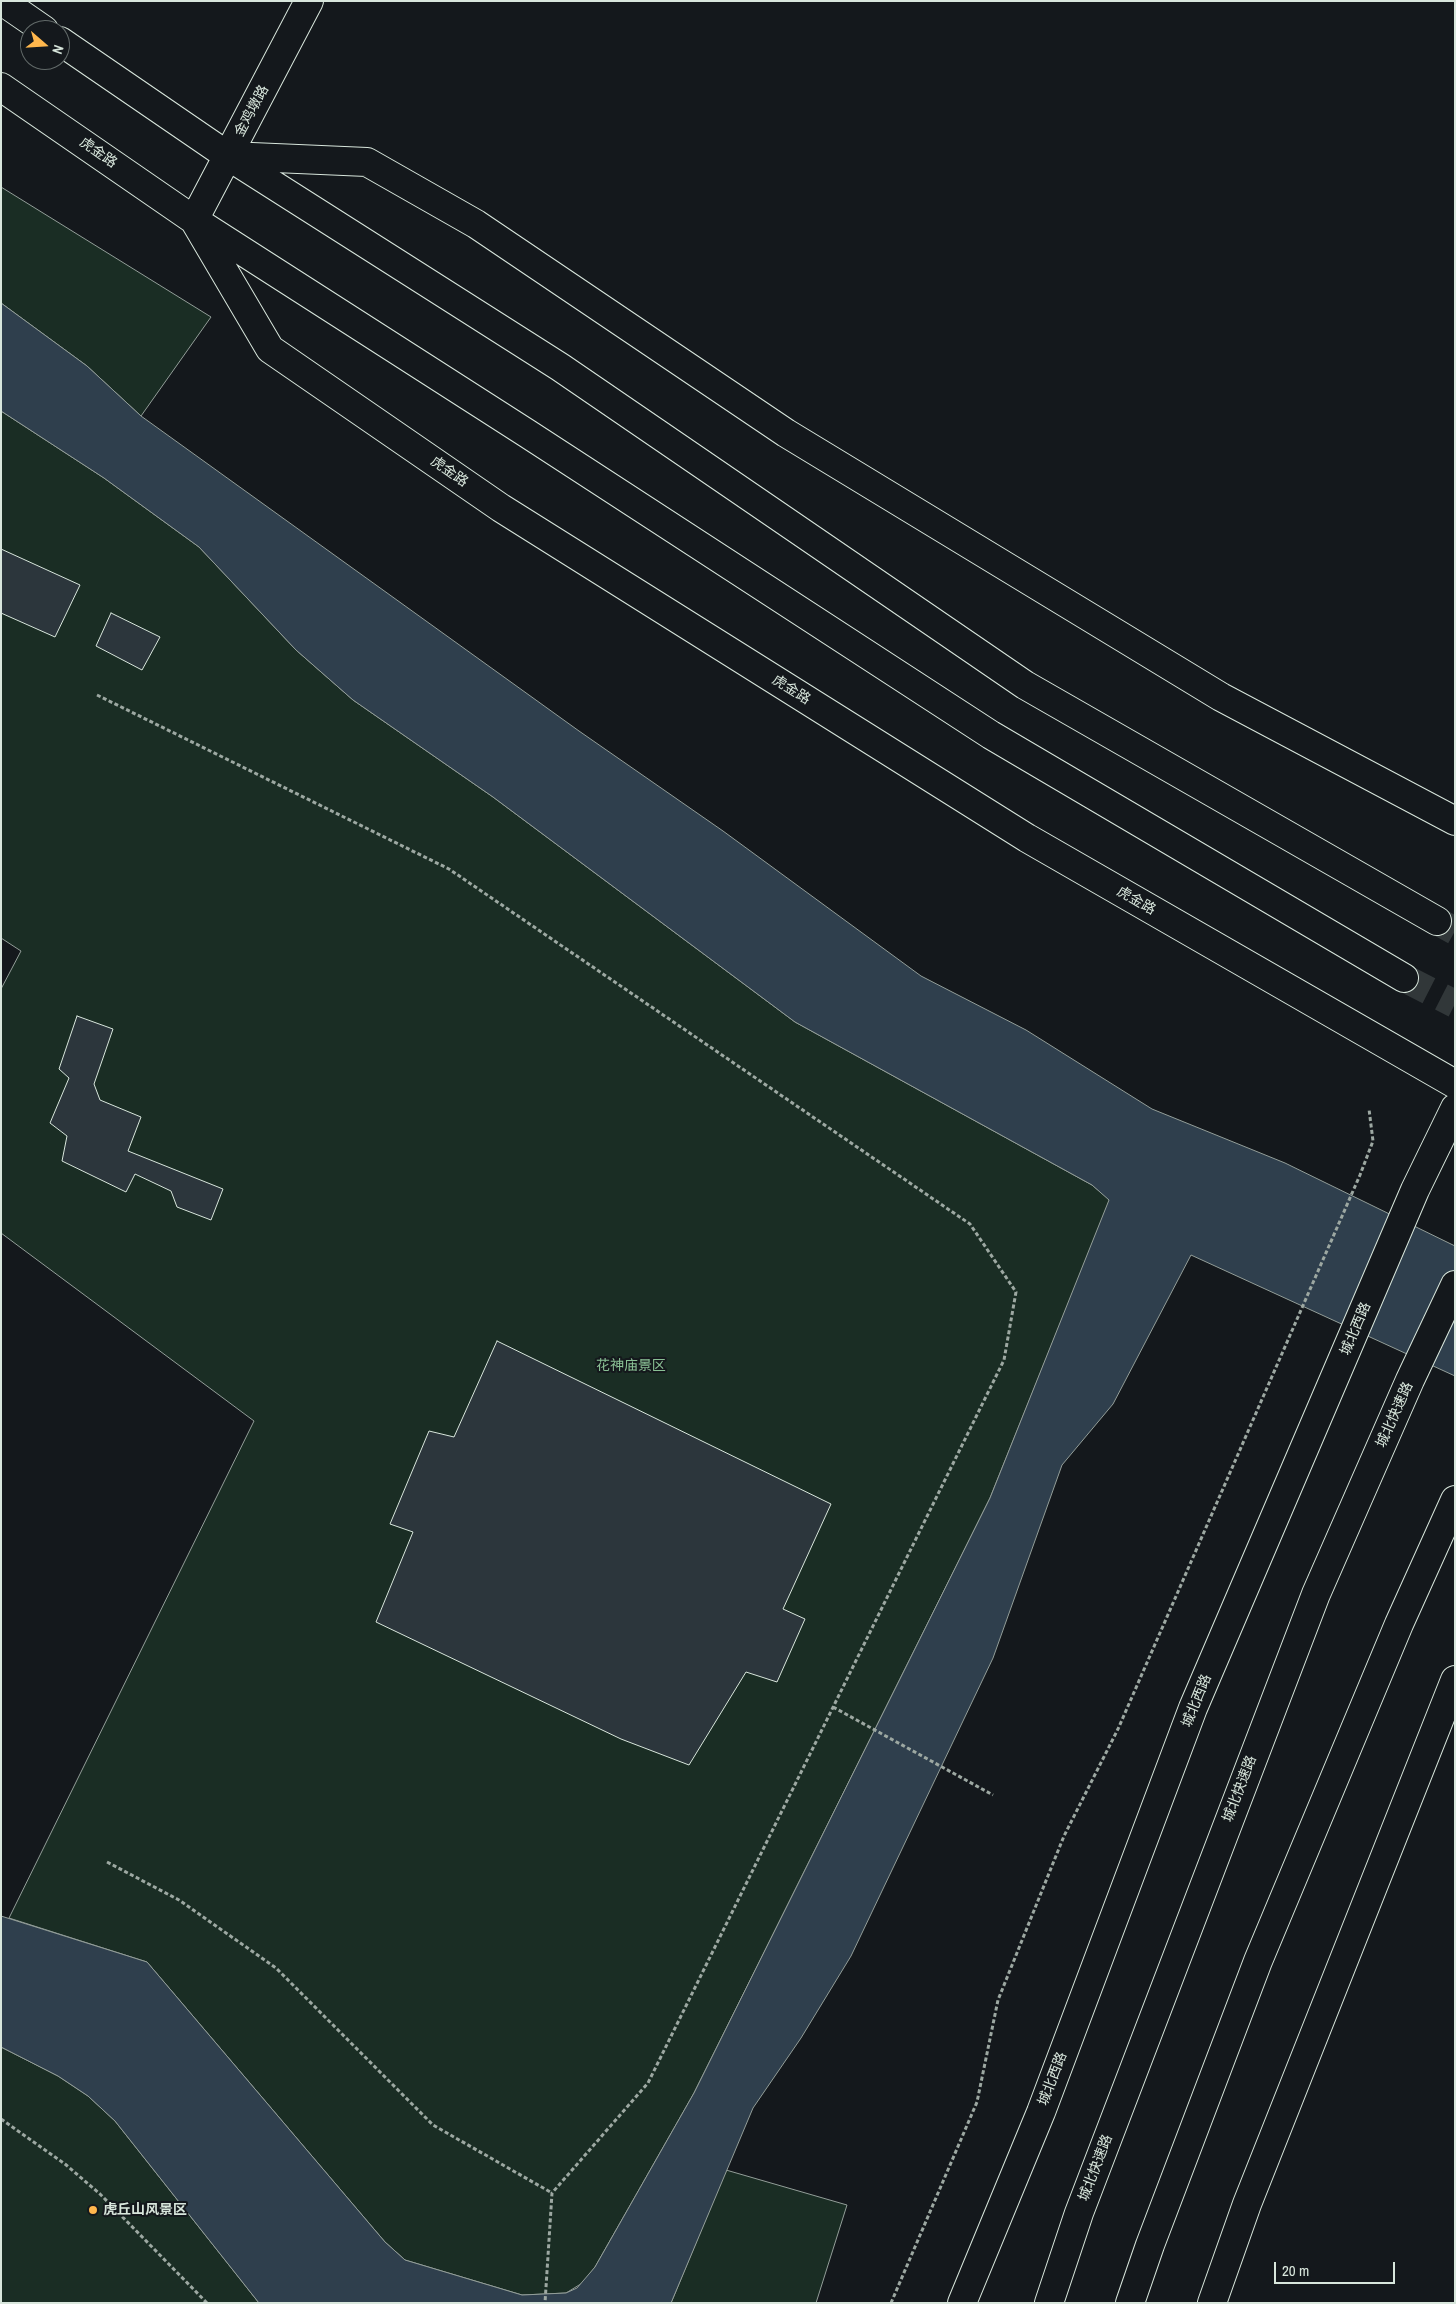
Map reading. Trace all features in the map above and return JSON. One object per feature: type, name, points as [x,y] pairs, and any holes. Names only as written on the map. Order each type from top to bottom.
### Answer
[{"type":"main road","points":[[2,1],[30,20]]},
{"type":"main road","name":"金鸡墩路","points":[[194,220],[309,1]]},
{"type":"main road","points":[[70,48],[228,156],[560,367],[1025,685],[1437,922]]},
{"type":"main road","name":"虎金路","points":[[1,86],[194,220],[528,434],[991,735],[1404,978]]},
{"type":"main road","points":[[228,156],[367,162],[476,224],[786,433],[1213,692],[1455,821]]},
{"type":"main road","name":"虎金路","points":[[194,220],[270,349],[501,508],[1027,838],[1455,1084]]},
{"type":"main road","name":"城北西路","points":[[962,2303],[1041,2112],[1193,1708],[1416,1190],[1455,1108]]},
{"type":"main road","name":"城北快速路","points":[[1048,2303],[1079,2213],[1316,1594],[1410,1380],[1455,1285]]},
{"type":"main road","points":[[1130,2303],[1150,2245],[1258,1961],[1399,1624],[1455,1500]]},
{"type":"main road","points":[[1212,2303],[1247,2204],[1455,1680]]},
{"type":"main road","points":[[1036,2303],[1079,2213]]},
{"type":"path","points":[[97,695],[449,869],[970,1224],[1016,1292],[1004,1360],[648,2083],[552,2193],[545,2303]]},
{"type":"path","points":[[890,2303],[977,2102],[998,2000],[1064,1836],[1118,1729],[1360,1175],[1373,1141],[1369,1109]]},
{"type":"path","points":[[833,1707],[993,1795]]},
{"type":"path","points":[[107,1862],[179,1900],[276,1968],[433,2125],[552,2193]]},
{"type":"path","points":[[1,2119],[65,2164],[100,2194],[207,2303]]},
{"type":"green space","points":[[1,187],[211,317],[141,416],[87,366],[1,303]]},
{"type":"green space","name":"花神庙景区","points":[[1,411],[104,478],[199,547],[296,650],[353,700],[493,797],[795,1022],[1092,1185],[1110,1200],[990,1498],[694,2093],[595,2267],[584,2282],[566,2293],[522,2295],[405,2260],[385,2242],[147,1962],[9,1918],[254,1421],[1,1233],[1,989],[21,951],[1,938]]},
{"type":"green space","name":"虎丘山风景区","points":[[1,2047],[58,2076],[88,2096],[115,2121],[259,2303],[1,2303]]},
{"type":"green space","points":[[726,2170],[847,2205],[816,2303],[671,2303]]},
{"type":"water","points":[[1,303],[87,366],[141,416],[579,731],[723,831],[921,976],[1026,1030],[1152,1109],[1285,1163],[1455,1246],[1455,1376],[1191,1255],[1113,1404],[1062,1465],[993,1658],[851,1956],[801,2038],[753,2108],[671,2303],[259,2303],[115,2121],[88,2096],[58,2076],[1,2047],[1,1916],[147,1962],[385,2242],[405,2260],[522,2295],[566,2293],[577,2288],[595,2267],[694,2093],[990,1498],[1109,1200],[1092,1185],[795,1022],[493,797],[353,700],[296,650],[199,547],[104,478],[1,411]]},
{"type":"building","points":[[1,549],[80,585],[55,637],[1,613]]},
{"type":"building","points":[[111,613],[160,637],[142,670],[96,646]]},
{"type":"building","points":[[77,1016],[113,1029],[94,1084],[100,1100],[141,1117],[128,1151],[223,1189],[211,1220],[177,1207],[171,1191],[135,1174],[126,1192],[62,1161],[67,1136],[50,1123],[69,1078],[59,1069]]},
{"type":"building","points":[[497,1341],[831,1504],[783,1609],[805,1619],[777,1682],[746,1672],[689,1765],[621,1739],[376,1622],[413,1532],[390,1524],[429,1431],[454,1437]]},
{"type":"tunnel","points":[[1437,921],[1455,931]]},
{"type":"tunnel","points":[[1404,978],[1455,1004]]},
{"type":"place","name":"虎丘山风景区","points":[[93,2210]]}]
